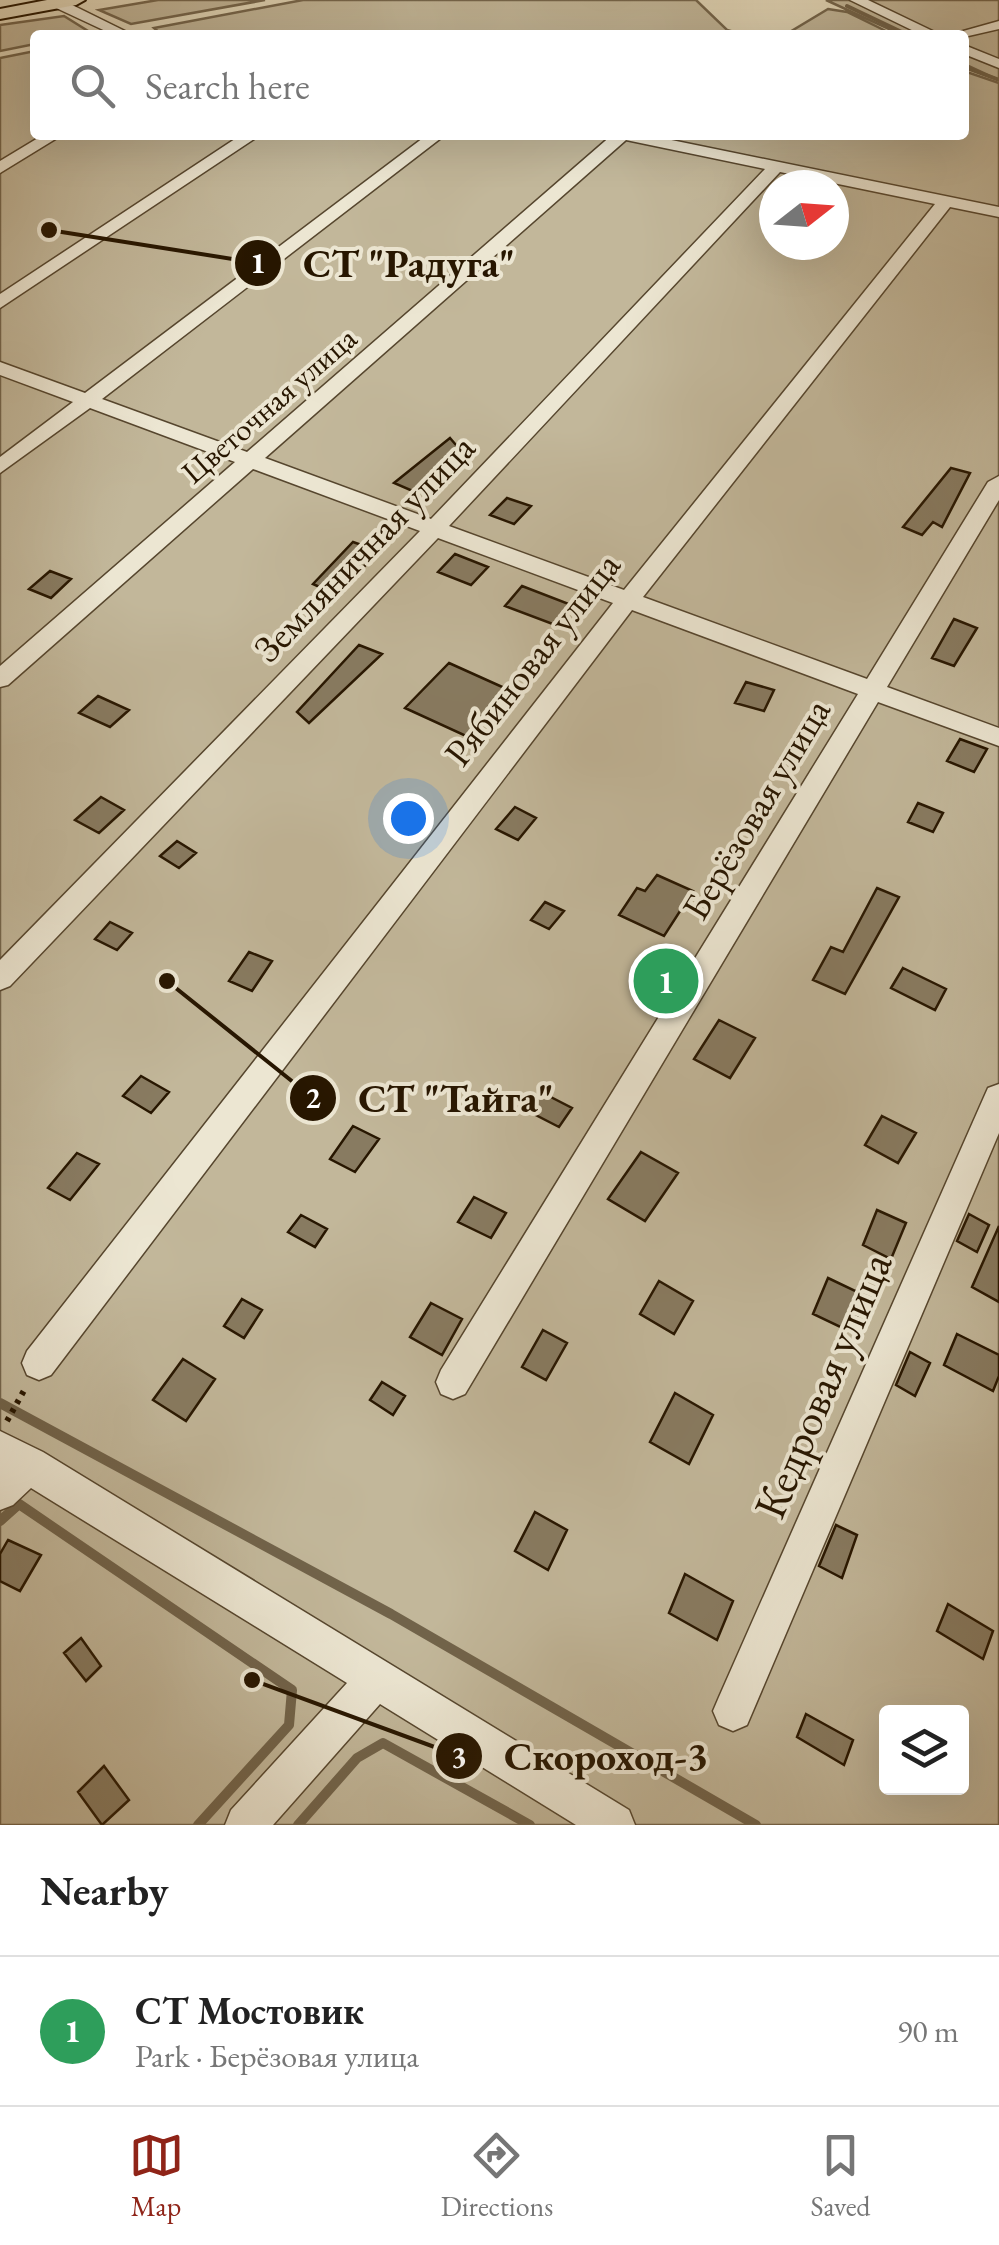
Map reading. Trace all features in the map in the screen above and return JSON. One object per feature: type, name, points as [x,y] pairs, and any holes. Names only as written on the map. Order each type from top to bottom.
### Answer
[{"type":"main road","points":[[0,14],[67,2]]},
{"type":"street","points":[[857,0],[923,30]]},
{"type":"street","points":[[67,2],[117,30]]},
{"type":"street","points":[[969,32],[999,26]]},
{"type":"street","points":[[969,51],[999,64]]},
{"type":"street","points":[[0,168],[46,140]]},
{"type":"street","points":[[0,302],[244,140]]},
{"type":"street","points":[[0,467],[430,140]]},
{"type":"street","name":"Цветочная улица","points":[[0,679],[617,140]]},
{"type":"street","points":[[648,140],[999,212]]},
{"type":"street","name":"Земляничная улица","points":[[0,978],[778,166]]},
{"type":"street","points":[[948,199],[999,194]]},
{"type":"street","name":"Рябиновая улица","points":[[39,1362],[628,600],[948,199]]},
{"type":"street","points":[[0,368],[999,736]]},
{"type":"street","name":"Берёзовая улица","points":[[454,1382],[999,482]]},
{"type":"street","name":"Кедровая улица","points":[[733,1711],[999,1097]]},
{"type":"street","points":[[0,1492],[15,1457],[614,1825]]},
{"type":"street","points":[[246,1825],[374,1681]]},
{"type":"shaded area","points":[[158,0],[265,0],[131,24],[99,10]]},
{"type":"shaded area","points":[[303,0],[696,0],[727,30],[156,30],[154,28]]},
{"type":"shaded area","points":[[826,0],[999,0],[999,80],[969,66],[969,30],[891,30]]},
{"type":"shaded area","points":[[828,9],[847,12],[884,30],[793,30]]},
{"type":"shaded area","points":[[64,16],[86,30],[30,30],[30,45],[0,51],[0,25]]},
{"type":"shaded area","points":[[30,52],[30,140],[969,140],[969,73],[999,83],[999,1825],[0,1825],[0,58]]},
{"type":"building","points":[[450,438],[462,452],[415,492],[394,483]]},
{"type":"building","points":[[951,468],[970,473],[942,527],[933,522],[922,535],[903,527]]},
{"type":"building","points":[[507,498],[531,506],[514,524],[490,515]]},
{"type":"building","points":[[353,542],[379,551],[337,595],[313,584]]},
{"type":"building","points":[[455,554],[488,567],[471,585],[438,572]]},
{"type":"building","points":[[50,571],[71,579],[51,598],[29,589]]},
{"type":"building","points":[[522,586],[574,606],[558,626],[505,606]]},
{"type":"building","points":[[954,619],[977,628],[954,666],[932,658]]},
{"type":"building","points":[[359,645],[382,654],[309,723],[297,712]]},
{"type":"building","points":[[449,663],[509,690],[466,736],[405,708]]},
{"type":"building","points":[[746,682],[774,690],[764,711],[735,703]]},
{"type":"building","points":[[98,696],[129,710],[110,727],[79,713]]},
{"type":"building","points":[[960,739],[987,749],[974,772],[947,761]]},
{"type":"building","points":[[101,797],[124,810],[99,833],[75,820]]},
{"type":"building","points":[[918,803],[943,813],[933,832],[908,822]]},
{"type":"building","points":[[515,807],[536,818],[518,840],[496,829]]},
{"type":"building","points":[[177,841],[196,853],[179,868],[160,856]]},
{"type":"building","points":[[657,875],[693,891],[664,936],[619,915],[637,888],[645,891]]},
{"type":"building","points":[[877,888],[899,897],[845,994],[813,980],[831,947],[843,952]]},
{"type":"building","points":[[545,902],[564,911],[549,929],[531,920]]},
{"type":"building","points":[[110,922],[132,933],[117,950],[95,939]]},
{"type":"building","points":[[249,952],[272,961],[252,991],[229,981]]},
{"type":"building","points":[[903,968],[946,989],[935,1010],[891,988]]},
{"type":"building","points":[[719,1020],[755,1038],[730,1078],[694,1059]]},
{"type":"building","points":[[141,1076],[169,1092],[151,1113],[123,1096]]},
{"type":"building","points":[[541,1092],[572,1108],[559,1127],[528,1111]]},
{"type":"building","points":[[882,1116],[916,1133],[898,1163],[865,1145]]},
{"type":"building","points":[[353,1126],[379,1139],[355,1172],[330,1159]]},
{"type":"building","points":[[641,1152],[678,1173],[645,1221],[608,1199]]},
{"type":"building","points":[[77,1153],[99,1164],[70,1200],[48,1188]]},
{"type":"building","points":[[474,1197],[506,1213],[491,1238],[458,1222]]},
{"type":"building","points":[[877,1210],[906,1223],[891,1259],[863,1245]]},
{"type":"building","points":[[969,1214],[989,1225],[977,1252],[957,1241]]},
{"type":"building","points":[[301,1215],[327,1229],[315,1247],[288,1232]]},
{"type":"building","points":[[999,1226],[999,1302],[972,1287]]},
{"type":"building","points":[[828,1278],[866,1296],[851,1332],[813,1314]]},
{"type":"building","points":[[659,1281],[693,1301],[674,1334],[640,1314]]},
{"type":"building","points":[[242,1299],[262,1310],[244,1338],[224,1326]]},
{"type":"building","points":[[431,1303],[462,1319],[442,1355],[410,1337]]},
{"type":"building","points":[[543,1330],[567,1343],[546,1380],[522,1367]]},
{"type":"building","points":[[957,1334],[999,1355],[999,1376],[993,1391],[944,1365]]},
{"type":"building","points":[[910,1352],[930,1363],[915,1396],[896,1385]]},
{"type":"building","points":[[183,1359],[215,1379],[186,1421],[153,1400]]},
{"type":"building","points":[[382,1382],[405,1396],[393,1415],[370,1400]]},
{"type":"building","points":[[675,1393],[713,1415],[689,1464],[650,1442]]},
{"type":"building","points":[[535,1512],[567,1530],[548,1570],[515,1551]]},
{"type":"building","points":[[836,1525],[857,1535],[842,1578],[819,1566]]},
{"type":"building","points":[[8,1540],[41,1555],[20,1591],[0,1581],[0,1554]]},
{"type":"building","points":[[685,1574],[733,1601],[717,1640],[669,1613]]},
{"type":"building","points":[[948,1604],[993,1631],[983,1659],[937,1631]]},
{"type":"building","points":[[81,1638],[101,1666],[86,1681],[64,1653]]},
{"type":"building","points":[[806,1714],[853,1740],[844,1765],[797,1737]]},
{"type":"building","points":[[104,1766],[129,1800],[102,1825],[78,1792]]},
{"type":"waterway","points":[[847,6],[897,30]]},
{"type":"waterway","points":[[969,69],[999,80]]},
{"type":"waterway","points":[[0,1403],[391,1614],[756,1825]]},
{"type":"waterway","points":[[0,1521],[19,1504],[292,1690],[289,1725],[198,1825]]},
{"type":"waterway","points":[[298,1825],[357,1758],[383,1743],[530,1825]]},
{"type":"place","name":"СТ \"Радуга\"","points":[[49,230]]},
{"type":"place","name":"СТ \"Тайга\"","points":[[167,981]]},
{"type":"place","name":"СТ Мостовик","points":[[666,981]]},
{"type":"place","name":"Скороход-3","points":[[252,1680]]}]
